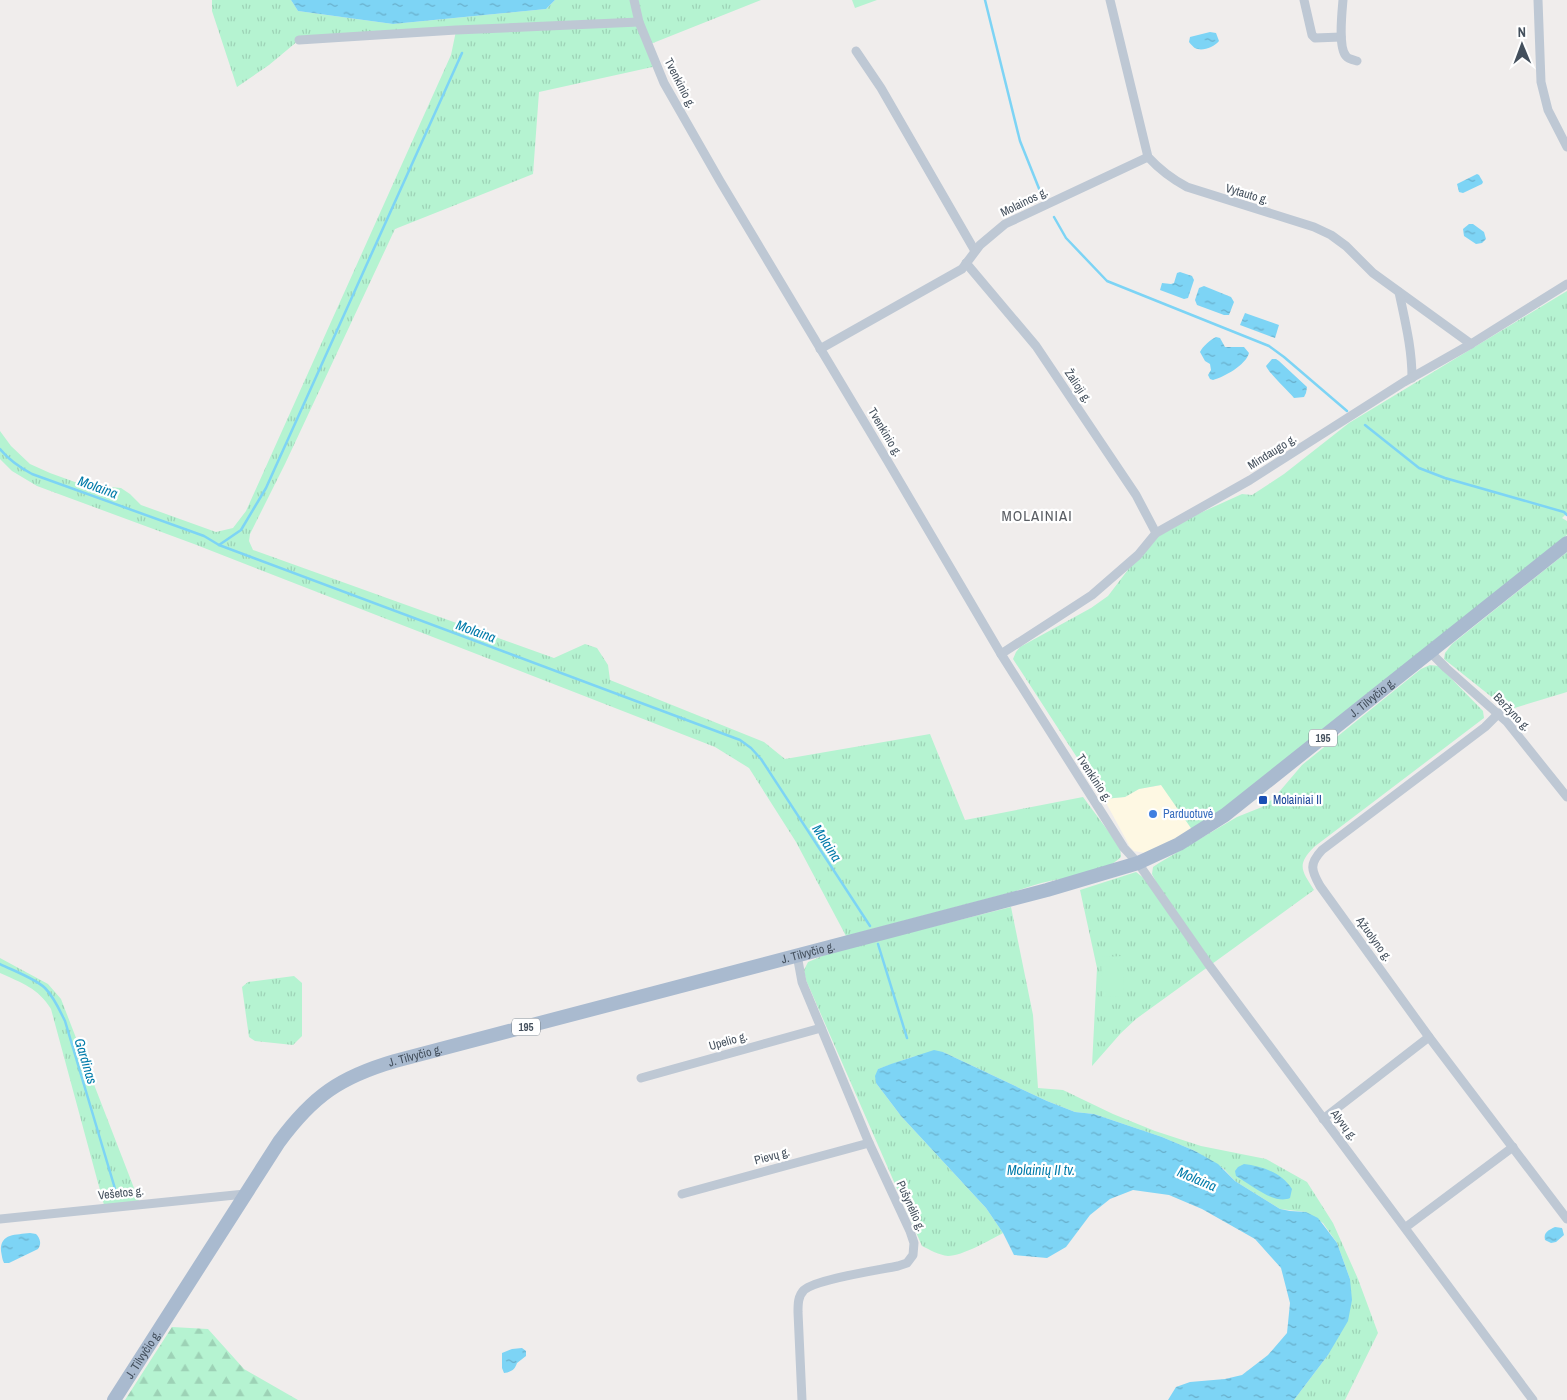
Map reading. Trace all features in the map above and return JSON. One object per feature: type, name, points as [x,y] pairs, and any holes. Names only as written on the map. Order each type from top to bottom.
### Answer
[{"type":"main road","name":"J. Tilvyčio g.","points":[[114,1400],[279,1142],[302,1113],[340,1082],[368,1069],[1047,890],[1138,863],[1179,844],[1225,816],[1567,543]]},
{"type":"street","name":"Tvenkinio g.","points":[[634,0],[639,22],[664,83],[720,181],[1001,654],[1124,848],[1138,863]]},
{"type":"street","points":[[1110,0],[1148,157]]},
{"type":"street","points":[[1304,0],[1312,35],[1315,38],[1341,37]]},
{"type":"street","points":[[1343,0],[1341,37],[1343,52],[1347,58],[1357,61]]},
{"type":"street","points":[[1538,0],[1541,82],[1548,110],[1567,147]]},
{"type":"street","points":[[299,40],[456,30],[639,22]]},
{"type":"street","points":[[856,51],[881,88],[975,251]]},
{"type":"street","name":"Molainos g.","points":[[820,349],[962,269],[989,236],[1004,224],[1148,157]]},
{"type":"street","name":"Vytauto g.","points":[[1148,157],[1159,169],[1186,187],[1314,227],[1331,235],[1346,246],[1373,273],[1470,344]]},
{"type":"street","name":"Žalioji g.","points":[[966,263],[1036,346],[1136,495],[1156,533]]},
{"type":"street","name":"Mindaugo g.","points":[[1001,654],[1092,596],[1138,555],[1156,533],[1250,480],[1412,378],[1567,284]]},
{"type":"street","points":[[1399,292],[1409,339],[1412,378]]},
{"type":"street","name":"Beržyno g.","points":[[1430,652],[1508,722],[1567,797]]},
{"type":"street","name":"Ąžuolyno g.","points":[[1499,713],[1485,727],[1322,850],[1314,858],[1312,865],[1313,874],[1429,1037],[1567,1219]]},
{"type":"street","name":"Alyvų g.","points":[[1138,863],[1210,965],[1533,1400]]},
{"type":"street","name":"Pušynėlio g.","points":[[797,955],[802,982],[869,1143],[914,1242],[913,1255],[907,1263],[825,1280],[810,1285],[802,1292],[798,1301],[802,1400]]},
{"type":"street","name":"Upelio g.","points":[[641,1078],[821,1028]]},
{"type":"street","points":[[1324,1119],[1429,1037]]},
{"type":"street","name":"Pievų g.","points":[[682,1194],[869,1143]]},
{"type":"street","points":[[1406,1228],[1514,1147]]},
{"type":"street","name":"Vešetos g.","points":[[0,1219],[245,1194]]},
{"type":"shaded area","points":[[1162,785],[1193,831],[1145,853],[1134,851],[1104,799],[1125,797],[1139,789]]},
{"type":"green space","points":[[212,0],[291,0],[298,11],[393,24],[546,9],[555,0],[761,0],[648,45],[657,66],[539,92],[533,174],[395,229],[285,464],[250,534],[249,541],[253,550],[554,658],[585,644],[597,648],[608,665],[610,680],[764,742],[785,759],[930,734],[965,820],[1083,797],[1120,847],[1121,857],[1114,863],[1088,874],[1045,882],[846,936],[796,842],[749,768],[715,747],[194,544],[37,486],[12,471],[0,459],[0,431],[11,446],[30,464],[50,473],[97,490],[110,487],[121,488],[141,505],[216,532],[233,528],[246,511],[451,55],[456,31],[299,40],[269,65],[237,87],[212,11]]},
{"type":"green space","points":[[852,0],[877,0],[855,8]]},
{"type":"green space","points":[[1567,291],[1567,513],[1562,518],[1567,521],[1567,535],[1233,802],[1193,831],[1161,785],[1139,789],[1125,797],[1104,799],[1013,659],[1020,647],[1091,608],[1108,596],[1156,533],[1242,494],[1252,495],[1284,474],[1349,423]]},
{"type":"green space","points":[[1567,552],[1567,692],[1508,710],[1444,659],[1445,653],[1452,644]]},
{"type":"green space","points":[[1430,665],[1439,666],[1483,711],[1484,718],[1314,847],[1308,853],[1303,868],[1306,878],[1314,890],[1136,1019],[1092,1066],[1097,968],[1080,890],[1136,872],[1145,879],[1156,882],[1152,874],[1153,867],[1237,817],[1262,807],[1274,798],[1302,765],[1421,669]]},
{"type":"green space","points":[[1011,907],[1033,1015],[1038,1088],[1063,1090],[1113,1114],[1155,1131],[1201,1146],[1266,1159],[1307,1182],[1333,1223],[1358,1279],[1378,1333],[1345,1400],[1294,1400],[1328,1355],[1350,1279],[1337,1243],[1323,1223],[1306,1212],[1280,1209],[1235,1181],[1224,1169],[1195,1151],[1162,1137],[1094,1114],[1075,1112],[1047,1101],[943,1052],[912,1057],[878,1069],[876,1083],[901,1116],[986,1208],[1003,1233],[976,1247],[948,1256],[941,1255],[922,1246],[806,980],[804,970],[808,962],[832,952]]},
{"type":"green space","points":[[1123,956],[1124,996],[1102,997],[1101,957]]},
{"type":"green space","points":[[0,958],[48,984],[61,999],[139,1201],[104,1205],[51,1009],[35,991],[0,973]]},
{"type":"green space","points":[[294,976],[302,983],[302,1036],[293,1045],[255,1041],[249,1037],[242,987],[248,982]]},
{"type":"green space","points":[[172,1327],[208,1329],[244,1369],[298,1400],[125,1400]]},
{"type":"water","points":[[291,0],[555,0],[546,9],[393,24],[298,11]]},
{"type":"water","points":[[1210,32],[1216,33],[1219,41],[1211,47],[1198,49],[1194,48],[1189,42],[1190,37]]},
{"type":"water","points":[[1477,174],[1483,182],[1482,184],[1463,193],[1459,192],[1457,184]]},
{"type":"water","points":[[1469,224],[1473,224],[1484,232],[1486,239],[1482,243],[1476,244],[1464,236],[1463,229]]},
{"type":"water","points":[[1180,272],[1192,276],[1194,280],[1188,298],[1184,299],[1160,290],[1162,283],[1174,283],[1177,273]]},
{"type":"water","points":[[1204,286],[1231,297],[1234,302],[1229,315],[1197,305],[1195,300],[1199,288]]},
{"type":"water","points":[[1245,313],[1279,325],[1275,338],[1240,325]]},
{"type":"water","points":[[1216,337],[1220,338],[1225,347],[1244,347],[1249,353],[1244,362],[1239,366],[1213,380],[1208,375],[1211,370],[1210,364],[1205,361],[1200,352],[1207,343]]},
{"type":"water","points":[[1272,359],[1279,361],[1307,387],[1304,397],[1294,398],[1270,373],[1266,366]]},
{"type":"water","name":"Molainių II tv.","points":[[934,1050],[943,1052],[1047,1101],[1075,1112],[1094,1114],[1162,1137],[1195,1151],[1218,1164],[1235,1181],[1280,1209],[1306,1212],[1318,1218],[1337,1243],[1350,1279],[1352,1300],[1348,1321],[1328,1355],[1294,1400],[1168,1400],[1176,1387],[1190,1382],[1225,1379],[1242,1375],[1268,1355],[1287,1333],[1290,1303],[1281,1268],[1255,1239],[1202,1209],[1169,1195],[1133,1190],[1110,1199],[1090,1215],[1066,1247],[1047,1258],[1014,1255],[1003,1233],[986,1208],[901,1116],[876,1083],[875,1076],[878,1069]]},
{"type":"water","points":[[1244,1164],[1258,1166],[1271,1171],[1283,1179],[1292,1189],[1290,1198],[1277,1199],[1236,1176],[1235,1171]]},
{"type":"water","points":[[1555,1227],[1562,1228],[1564,1235],[1556,1242],[1551,1243],[1545,1240],[1545,1235]]},
{"type":"water","points":[[36,1234],[39,1237],[38,1249],[9,1263],[4,1263],[1,1251],[3,1241],[10,1236]]},
{"type":"water","points":[[522,1348],[526,1351],[526,1356],[517,1363],[513,1370],[504,1373],[502,1353]]},
{"type":"waterway","points":[[985,0],[1020,141],[1042,196]]},
{"type":"waterway","points":[[219,545],[241,530],[266,488],[462,53]]},
{"type":"waterway","points":[[1054,217],[1066,238],[1107,281],[1269,346],[1347,411]]},
{"type":"waterway","points":[[1365,425],[1419,468],[1445,478],[1564,512],[1567,515]]},
{"type":"waterway","name":"Molaina","points":[[0,449],[14,463],[32,474],[204,536],[219,545],[740,740],[761,759],[870,926]]},
{"type":"waterway","name":"Molaina","points":[[878,944],[907,1038]]},
{"type":"waterway","name":"Gardinas","points":[[0,964],[30,978],[45,988],[51,995],[65,1021],[116,1192]]},
{"type":"place","name":"Molainiai II","points":[[1263,800]]},
{"type":"place","name":"Parduotuvė","points":[[1153,814]]},
{"type":"district","name":"MOLAINIAI","points":[[1037,515]]}]
